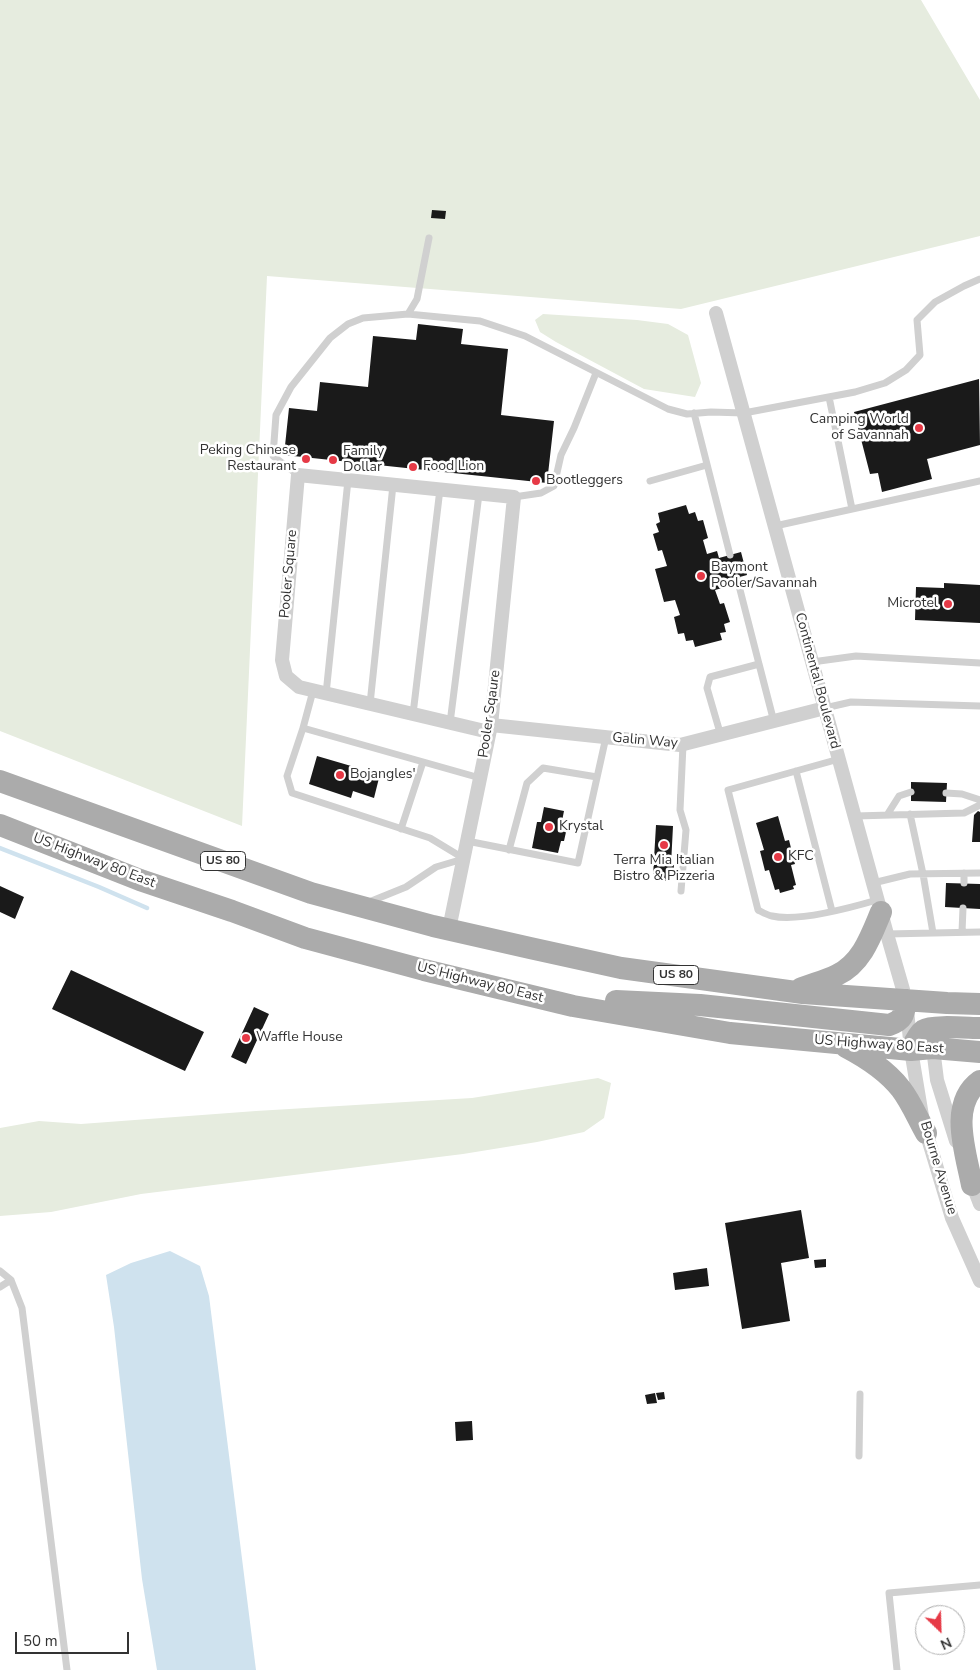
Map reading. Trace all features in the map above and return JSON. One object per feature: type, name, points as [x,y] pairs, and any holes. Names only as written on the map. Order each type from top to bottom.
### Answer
[{"type":"main road","name":"US 80","points":[[0,781],[311,893],[449,929],[621,968],[794,991],[980,1004]]},
{"type":"main road","name":"US Highway 80 East","points":[[0,825],[140,880],[305,938],[424,970],[573,1006],[730,1033],[911,1050],[928,1039],[980,1052]]},
{"type":"main road","points":[[794,991],[838,974],[856,960],[869,942],[879,906]]},
{"type":"main road","points":[[538,997],[700,1005],[889,1025],[898,1022],[903,1016],[906,1000]]},
{"type":"main road","points":[[928,1039],[932,1028],[980,1028]]},
{"type":"main road","points":[[839,1043],[868,1059],[902,1090],[926,1133]]},
{"type":"main road","points":[[976,1194],[961,1121],[965,1101],[980,1081]]},
{"type":"street","name":"Continental Boulevard","points":[[716,312],[906,1000],[911,1050]]},
{"type":"street","points":[[298,475],[514,497]]},
{"type":"street","name":"Pooler Square","points":[[298,475],[282,660],[286,676],[299,688],[450,723],[490,729]]},
{"type":"street","name":"Pooler Sqaure","points":[[449,929],[490,729],[514,497]]},
{"type":"street","name":"Galin Way","points":[[490,729],[606,737],[683,745],[825,708]]},
{"type":"street","name":"Bourne Avenue","points":[[906,1000],[928,1039],[937,1080],[956,1142],[976,1194]]},
{"type":"street","name":"Bourne Avenue","points":[[911,1050],[926,1133],[952,1218],[980,1281]]},
{"type":"lane","points":[[408,314],[417,300],[428,238]]},
{"type":"lane","points":[[298,475],[273,456],[276,415],[291,387],[330,338],[348,324],[363,318],[408,314],[480,321],[525,336],[668,409],[687,414],[711,412],[744,413],[829,397],[885,383],[906,370],[920,354],[917,320],[935,302],[980,279]]},
{"type":"lane","points":[[514,497],[541,493],[554,486],[561,455],[596,373]]},
{"type":"lane","points":[[829,397],[852,509]]},
{"type":"lane","points":[[694,413],[730,555]]},
{"type":"lane","points":[[650,481],[707,465]]},
{"type":"lane","points":[[348,480],[320,692],[303,728],[287,776],[292,793],[430,838],[464,858]]},
{"type":"lane","points":[[775,526],[980,481]]},
{"type":"lane","points":[[370,704],[393,485]]},
{"type":"lane","points":[[412,714],[440,490]]},
{"type":"lane","points":[[450,723],[479,494]]},
{"type":"lane","points":[[737,578],[774,722]]},
{"type":"lane","points":[[812,662],[856,656],[980,663]]},
{"type":"lane","points":[[721,736],[707,688],[710,677],[759,664]]},
{"type":"lane","points":[[825,708],[851,702],[980,706]]},
{"type":"lane","points":[[303,728],[480,778]]},
{"type":"lane","points":[[467,841],[578,863],[606,737]]},
{"type":"lane","points":[[681,891],[686,830],[680,810],[683,745]]},
{"type":"lane","points":[[839,759],[728,790],[758,910],[771,916],[792,918],[856,906],[879,906]]},
{"type":"lane","points":[[401,829],[423,762]]},
{"type":"lane","points":[[509,850],[527,783],[543,768],[597,777]]},
{"type":"lane","points":[[796,771],[832,911]]},
{"type":"lane","points":[[887,815],[900,796],[911,792]]},
{"type":"lane","points":[[946,793],[962,794],[980,800]]},
{"type":"lane","points":[[855,816],[964,813],[980,805]]},
{"type":"lane","points":[[910,814],[933,933]]},
{"type":"lane","points":[[360,906],[406,887],[436,867],[464,858]]},
{"type":"lane","points":[[873,883],[910,874],[980,873]]},
{"type":"lane","points":[[964,874],[964,884]]},
{"type":"lane","points":[[962,932],[963,908]]},
{"type":"lane","points":[[887,934],[980,932]]},
{"type":"lane","points":[[0,1271],[11,1280],[22,1308],[67,1670]]},
{"type":"lane","points":[[0,1287],[11,1280]]},
{"type":"lane","points":[[859,1456],[860,1394]]},
{"type":"lane","points":[[897,1670],[889,1593],[980,1585]]},
{"type":"shaded area","points":[[0,0],[921,0],[980,100],[980,236],[681,309],[267,276],[242,826],[0,731]]},
{"type":"shaded area","points":[[543,314],[637,320],[668,324],[688,335],[701,383],[695,397],[644,389],[556,342],[540,332],[535,320]]},
{"type":"shaded area","points":[[598,1078],[611,1083],[604,1118],[584,1132],[463,1154],[141,1194],[51,1212],[0,1216],[0,1128],[39,1121],[81,1124],[472,1098]]},
{"type":"water","points":[[170,1251],[200,1266],[209,1296],[256,1670],[157,1670],[142,1579],[114,1327],[106,1275],[131,1263]]},
{"type":"building","points":[[432,210],[446,211],[445,219],[431,218]]},
{"type":"building","points":[[418,324],[463,329],[461,344],[508,349],[501,415],[554,421],[547,483],[284,455],[289,408],[317,411],[320,382],[368,387],[373,336],[416,340]]},
{"type":"building","name":"Camping World of Savannah","points":[[979,379],[980,445],[927,459],[932,479],[882,492],[878,473],[870,474],[854,412]]},
{"type":"building","name":"Baymont Pooler/Savannah","points":[[686,505],[689,514],[695,512],[698,521],[703,520],[708,538],[703,540],[707,554],[717,551],[719,558],[741,552],[747,575],[725,581],[726,587],[715,590],[720,604],[724,603],[730,622],[724,624],[726,632],[720,633],[722,640],[695,647],[693,640],[686,641],[684,633],[678,634],[674,617],[680,615],[675,600],[664,602],[655,569],[667,566],[662,550],[658,551],[653,534],[659,532],[656,524],[660,522],[658,513]]},
{"type":"building","name":"Microtel","points":[[944,583],[980,585],[980,623],[915,620],[916,587],[944,588]]},
{"type":"building","name":"Bojangles'","points":[[317,756],[358,768],[357,772],[379,778],[374,798],[353,791],[351,798],[309,784]]},
{"type":"building","points":[[911,782],[947,783],[946,802],[911,801]]},
{"type":"building","name":"Krystal","points":[[544,807],[564,811],[560,831],[566,832],[558,853],[532,848],[537,822],[541,822]]},
{"type":"building","points":[[978,811],[980,812],[980,842],[972,842],[974,815]]},
{"type":"building","name":"KFC","points":[[778,816],[785,841],[789,840],[795,864],[791,865],[796,885],[793,886],[794,889],[780,893],[779,889],[775,890],[769,870],[765,871],[760,851],[764,850],[756,823]]},
{"type":"building","name":"Terra Mia Italian Bistro & Pizzeria","points":[[656,825],[673,826],[671,865],[674,865],[673,878],[669,877],[669,881],[655,881],[656,876],[653,876]]},
{"type":"building","points":[[946,883],[980,884],[980,909],[945,907]]},
{"type":"building","points":[[0,886],[24,897],[15,919],[0,912]]},
{"type":"building","points":[[71,970],[204,1032],[185,1071],[52,1009]]},
{"type":"building","points":[[254,1007],[269,1014],[246,1064],[231,1057]]},
{"type":"building","points":[[801,1210],[809,1258],[781,1263],[790,1321],[742,1329],[725,1223]]},
{"type":"building","points":[[826,1259],[826,1267],[815,1268],[814,1260]]},
{"type":"building","points":[[707,1268],[709,1286],[675,1290],[673,1273]]},
{"type":"building","points":[[664,1392],[665,1399],[658,1400],[656,1393]]},
{"type":"building","points":[[655,1393],[657,1403],[647,1404],[645,1395]]},
{"type":"building","points":[[472,1421],[473,1440],[456,1441],[455,1422]]},
{"type":"waterway","points":[[0,848],[147,908]]},
{"type":"place","name":"Camping World of Savannah","points":[[919,428]]},
{"type":"place","name":"Peking Chinese Restaurant","points":[[306,459]]},
{"type":"place","name":"Family Dollar","points":[[333,460]]},
{"type":"place","name":"Food Lion","points":[[413,467]]},
{"type":"place","name":"Bootleggers","points":[[536,481]]},
{"type":"place","name":"Baymont Pooler/Savannah","points":[[701,576]]},
{"type":"place","name":"Microtel","points":[[948,604]]},
{"type":"place","name":"Bojangles'","points":[[340,775]]},
{"type":"place","name":"Krystal","points":[[549,827]]},
{"type":"place","name":"Terra Mia Italian Bistro & Pizzeria","points":[[664,845]]},
{"type":"place","name":"KFC","points":[[778,857]]},
{"type":"place","name":"Waffle House","points":[[246,1038]]}]
